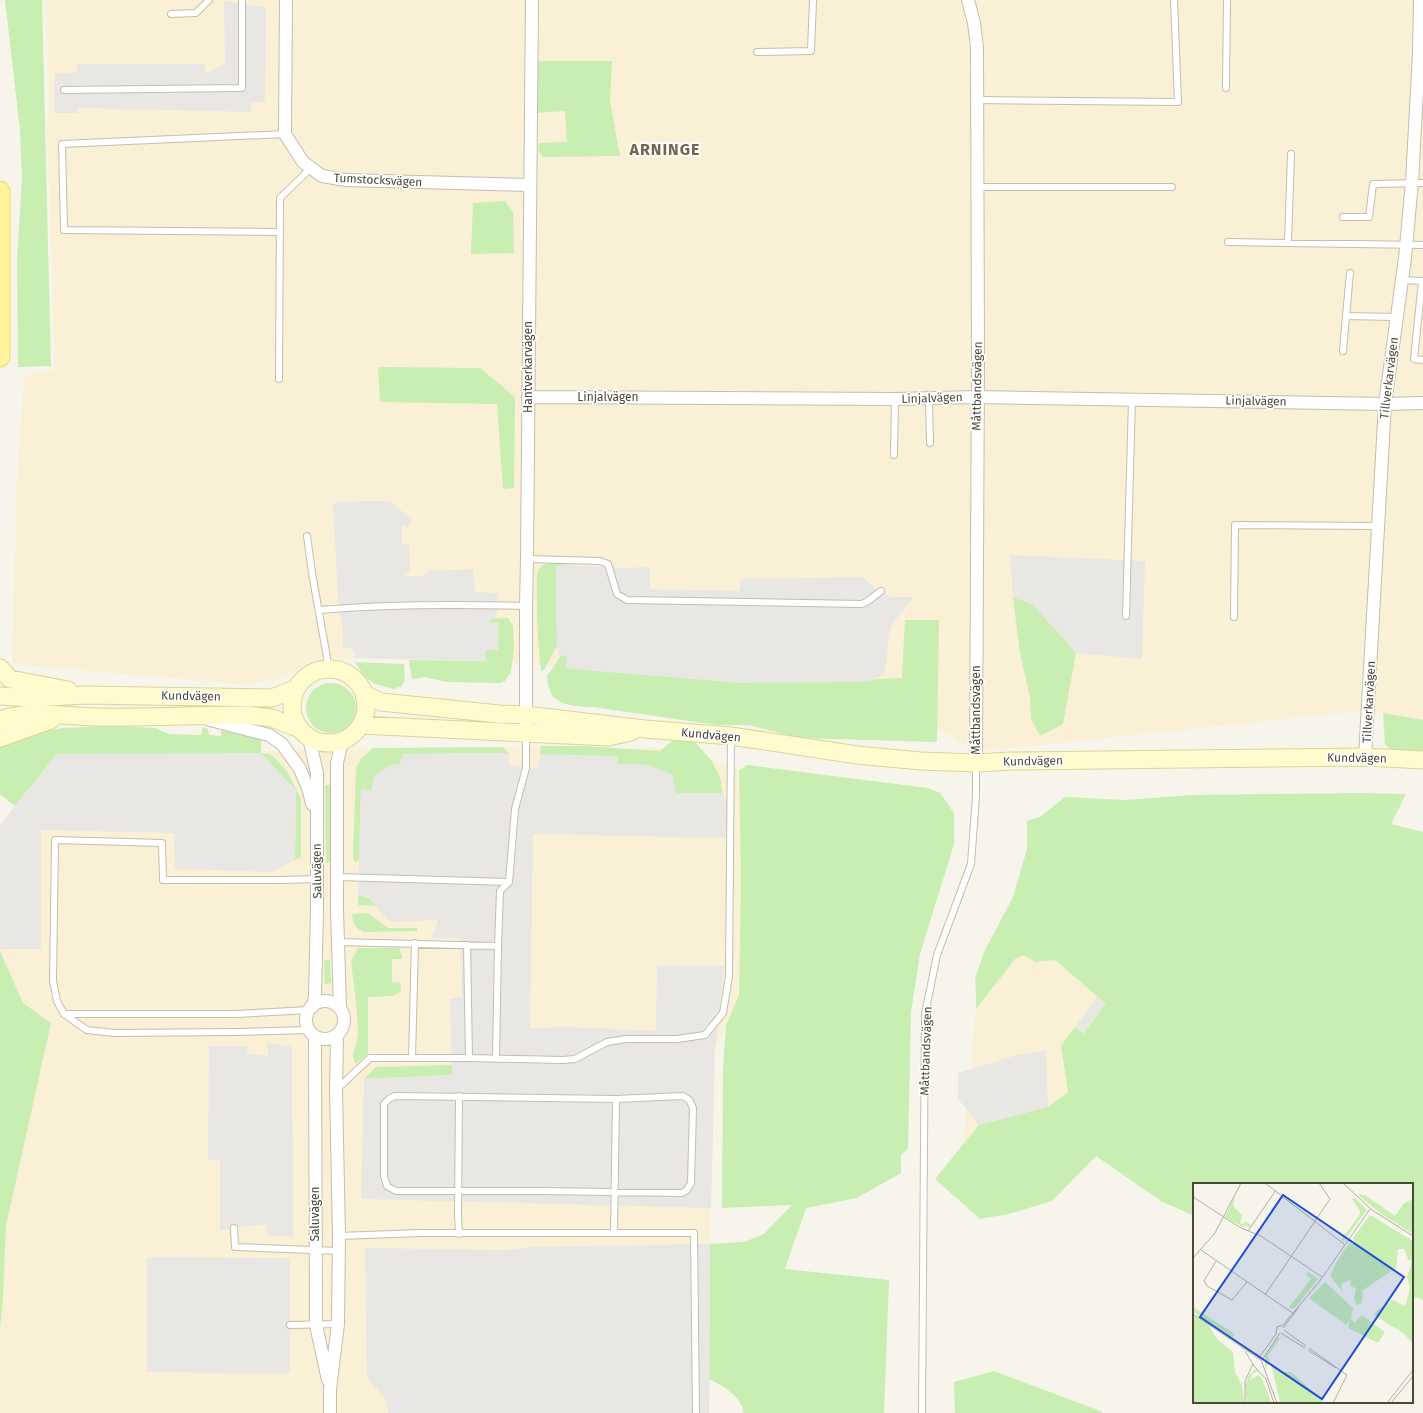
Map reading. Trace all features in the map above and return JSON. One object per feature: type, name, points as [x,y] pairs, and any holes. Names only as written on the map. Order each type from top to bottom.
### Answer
[{"type":"main road","points":[[0,191],[0,357]]},
{"type":"street","points":[[285,134],[286,0]]},
{"type":"street","name":"Hantverkarvägen","points":[[526,733],[532,0]]},
{"type":"street","name":"Måttbandsvägen","points":[[968,0],[974,23],[977,47],[976,763]]},
{"type":"street","name":"Tillverkarvägen","points":[[1365,757],[1385,404],[1406,244],[1418,182],[1421,31],[1420,0]]},
{"type":"street","name":"Tumstocksvägen","points":[[285,134],[303,162],[322,176],[346,180],[530,185]]},
{"type":"street","name":"Linjalvägen","points":[[528,397],[894,399],[977,397],[1385,404],[1423,403]]},
{"type":"street","name":"Kundvägen","points":[[0,668],[10,679],[57,687],[84,695]]},
{"type":"street","points":[[329,669],[348,674],[358,682],[364,694],[366,711],[362,725],[353,735],[342,741],[321,742],[305,733],[292,709],[297,688],[305,678],[316,672],[329,669]]},
{"type":"street","name":"Kundvägen","points":[[0,696],[31,698],[84,695],[272,698],[297,688]]},
{"type":"street","name":"Kundvägen","points":[[364,694],[381,702],[500,714],[526,715],[645,729],[731,736],[857,755],[922,761],[976,763],[1011,761],[1365,757],[1423,760]]},
{"type":"street","name":"Kundvägen","points":[[0,720],[39,714],[95,717],[248,715],[272,718],[305,733]]},
{"type":"street","name":"Kundvägen","points":[[191,715],[269,735],[282,744],[300,769],[309,791],[317,830]]},
{"type":"street","name":"Kundvägen","points":[[0,738],[64,716]]},
{"type":"street","name":"Kundvägen","points":[[362,725],[608,737],[645,729]]},
{"type":"street","name":"Saluvägen","points":[[305,733],[316,773],[317,879],[315,996],[306,1020],[312,1033],[316,1324],[330,1389]]},
{"type":"street","name":"Saluvägen","points":[[330,1413],[330,1389],[338,1324],[339,1236],[336,1090],[337,1036],[344,1026],[345,1019],[340,1008],[338,942],[337,763],[342,741]]},
{"type":"street","points":[[311,1008],[318,1002],[330,1001],[340,1008]]},
{"type":"street","points":[[312,1033],[326,1040],[337,1036]]},
{"type":"lane","points":[[171,14],[196,13],[209,0]]},
{"type":"lane","points":[[64,90],[242,88],[242,0]]},
{"type":"lane","points":[[757,52],[812,50],[813,0]]},
{"type":"lane","points":[[977,100],[1178,102],[1174,0]]},
{"type":"lane","points":[[1226,88],[1227,0]]},
{"type":"lane","points":[[280,232],[64,230],[62,144],[285,134]]},
{"type":"lane","points":[[1288,243],[1291,154]]},
{"type":"lane","points":[[279,379],[280,198],[311,168]]},
{"type":"lane","points":[[1343,217],[1369,217],[1373,184],[1418,182]]},
{"type":"lane","points":[[977,187],[1172,187]]},
{"type":"lane","points":[[1228,242],[1423,245]]},
{"type":"lane","points":[[1343,351],[1350,273]]},
{"type":"lane","points":[[1401,280],[1422,281],[1414,359],[1423,360]]},
{"type":"lane","points":[[1346,316],[1396,317]]},
{"type":"lane","points":[[930,398],[930,443]]},
{"type":"lane","points":[[894,399],[894,455]]},
{"type":"lane","points":[[1126,616],[1132,399]]},
{"type":"lane","points":[[1234,618],[1236,525],[1378,526]]},
{"type":"lane","points":[[308,536],[312,573],[329,669]]},
{"type":"lane","points":[[527,559],[600,561],[608,564],[617,594],[627,600],[862,604],[881,591]]},
{"type":"lane","points":[[319,610],[359,606],[483,604],[526,606]]},
{"type":"lane","points":[[496,1058],[500,891],[509,882],[515,809],[526,768],[526,733]]},
{"type":"lane","points":[[336,1090],[370,1058],[568,1059],[575,1058],[607,1042],[626,1039],[677,1039],[705,1035],[723,1014],[729,976],[731,736]]},
{"type":"lane","name":"Måttbandsvägen","points":[[922,1413],[925,1014],[937,955],[971,864],[976,796],[976,763]]},
{"type":"lane","points":[[312,1033],[114,1032],[87,1030],[64,1014],[57,1001],[53,981],[55,840],[162,843],[163,880],[317,879]]},
{"type":"lane","points":[[338,877],[509,882]]},
{"type":"lane","points":[[338,942],[467,944],[498,946]]},
{"type":"lane","points":[[412,1058],[415,943]]},
{"type":"lane","points":[[467,944],[469,1058]]},
{"type":"lane","points":[[64,1014],[236,1014],[311,1008]]},
{"type":"lane","points":[[395,1096],[459,1096],[616,1098],[683,1096],[689,1100],[692,1108],[692,1183],[688,1190],[682,1193],[459,1190],[396,1191],[387,1186],[384,1176],[384,1104],[389,1098],[395,1096]]},
{"type":"lane","points":[[459,1096],[459,1234]]},
{"type":"lane","points":[[614,1233],[616,1098]]},
{"type":"lane","points":[[234,1228],[235,1247],[338,1251]]},
{"type":"lane","points":[[339,1236],[420,1233],[694,1233],[696,1413]]},
{"type":"lane","points":[[290,1325],[338,1324]]},
{"type":"shaded area","points":[[46,0],[1423,0],[1423,720],[1383,713],[1341,713],[977,752],[860,682],[741,683],[486,661],[327,658],[312,661],[279,680],[238,684],[12,664],[17,478],[24,377],[55,369],[47,128],[49,109]]},
{"type":"shaded area","points":[[224,1],[266,7],[265,102],[251,103],[251,112],[79,108],[78,113],[55,113],[55,74],[77,72],[77,64],[205,64],[205,74],[225,64]]},
{"type":"shaded area","points":[[391,501],[411,520],[409,527],[402,525],[402,545],[409,544],[410,570],[402,575],[418,577],[432,571],[473,569],[475,592],[499,593],[496,619],[489,620],[490,623],[499,622],[498,650],[486,650],[486,661],[354,658],[355,652],[351,647],[343,650],[343,630],[338,599],[333,504],[337,502]]},
{"type":"shaded area","points":[[1010,555],[1145,561],[1142,659],[1076,653],[1033,605],[1013,597]]},
{"type":"shaded area","points":[[564,565],[620,568],[650,567],[650,589],[740,591],[740,579],[863,577],[875,588],[890,597],[914,597],[892,624],[888,637],[887,660],[884,674],[875,680],[860,682],[741,683],[570,669],[565,666],[567,655],[558,655],[557,646],[556,566]]},
{"type":"shaded area","points":[[581,746],[683,748],[739,771],[741,879],[739,995],[715,1051],[710,1244],[709,1413],[0,1413],[0,1330],[6,1226],[51,1023],[23,1003],[0,951],[0,825],[57,754]]},
{"type":"shaded area","points":[[261,753],[296,790],[295,860],[271,872],[175,869],[174,833],[41,830],[41,949],[0,949],[0,825],[57,754]]},
{"type":"shaded area","points":[[509,753],[509,765],[537,768],[540,754],[617,756],[618,764],[649,765],[673,775],[676,793],[723,793],[730,811],[726,838],[533,834],[530,1028],[569,1027],[656,1031],[657,965],[724,966],[715,1051],[711,1208],[361,1199],[364,1079],[452,1075],[450,999],[462,997],[460,938],[432,938],[438,920],[390,922],[375,906],[370,898],[358,895],[361,789],[371,791],[375,775],[388,766],[400,764],[403,754]]},
{"type":"shaded area","points":[[1023,955],[1035,962],[1055,960],[1105,1003],[1061,1046],[1068,1092],[1048,1107],[963,1145],[976,1009],[1015,959]]},
{"type":"shaded area","points":[[1097,997],[1106,1003],[1084,1034],[1075,1027]]},
{"type":"shaded area","points":[[267,1043],[292,1047],[293,1237],[267,1235],[266,1224],[220,1230],[220,1160],[208,1160],[209,1046],[247,1046],[247,1054],[268,1056]]},
{"type":"shaded area","points":[[1046,1050],[1048,1107],[979,1125],[958,1099],[958,1073],[1017,1055]]},
{"type":"shaded area","points":[[710,1244],[709,1413],[388,1413],[386,1400],[367,1378],[365,1248],[506,1250],[530,1247]]},
{"type":"shaded area","points":[[147,1257],[290,1258],[290,1369],[286,1374],[147,1372]]},
{"type":"green space","points":[[5,0],[42,0],[51,366],[18,367],[17,260],[22,178],[20,130]]},
{"type":"green space","points":[[535,61],[612,61],[610,102],[620,156],[543,157],[538,150],[539,143],[567,142],[565,111],[535,113]]},
{"type":"green space","points":[[505,201],[513,212],[514,253],[471,254],[473,203]]},
{"type":"green space","points":[[378,367],[480,368],[515,397],[514,488],[503,489],[497,404],[380,402]]},
{"type":"green space","points":[[549,563],[562,563],[564,565],[556,566],[557,646],[545,668],[541,672],[537,625],[537,576],[539,569],[543,565]]},
{"type":"green space","points":[[1013,597],[1033,604],[1076,653],[1063,724],[1040,736],[1031,719],[1030,697],[1020,653]]},
{"type":"green space","points":[[508,618],[513,626],[514,648],[511,672],[505,681],[500,683],[446,682],[425,677],[412,679],[409,660],[485,661],[486,650],[498,650],[498,622],[490,623],[489,619]]},
{"type":"green space","points":[[905,620],[939,620],[937,742],[799,738],[749,725],[717,725],[593,707],[568,705],[557,700],[549,689],[547,675],[561,655],[813,682],[902,678]]},
{"type":"green space","points":[[355,662],[404,664],[405,679],[402,686],[394,689],[375,684],[364,676]]},
{"type":"green space","points":[[331,683],[341,685],[349,690],[354,698],[356,708],[354,718],[349,726],[341,731],[331,733],[321,731],[313,726],[308,718],[306,708],[308,698],[313,690],[321,685]]},
{"type":"green space","points":[[1383,713],[1423,720],[1423,755],[1394,752],[1385,745]]},
{"type":"green space","points":[[116,726],[155,728],[169,734],[201,735],[203,727],[208,729],[209,735],[221,736],[221,731],[247,732],[261,739],[261,753],[269,754],[274,757],[287,771],[301,799],[301,857],[295,860],[296,790],[57,754],[15,806],[1,795],[0,796],[0,744],[26,734],[62,728]]},
{"type":"green space","points":[[688,740],[695,742],[712,761],[720,777],[723,793],[676,793],[648,765],[618,764],[540,754],[541,746],[581,746],[660,751],[672,741]]},
{"type":"green space","points":[[503,747],[509,753],[403,754],[400,764],[388,766],[371,791],[361,789],[359,861],[355,862],[353,859],[356,768],[361,759],[373,748]]},
{"type":"green space","points":[[747,765],[928,788],[940,793],[954,813],[954,844],[920,954],[911,1012],[908,1149],[901,1155],[901,1173],[857,1198],[806,1208],[785,1269],[889,1280],[884,1413],[744,1413],[739,1402],[731,1392],[709,1379],[710,1244],[744,1242],[764,1234],[792,1205],[722,1208],[723,1069],[726,1025],[739,995],[741,879],[739,771]]},
{"type":"green space","points":[[325,785],[330,785],[331,862],[326,863]]},
{"type":"green space","points":[[1360,793],[1406,794],[1391,824],[1423,832],[1423,1300],[1413,1296],[1413,1183],[1193,1183],[1193,1216],[1161,1201],[1096,1156],[1052,1201],[1008,1214],[980,1219],[935,1179],[979,1125],[1048,1107],[1068,1092],[1061,1046],[1075,1027],[1083,1033],[1105,1003],[1055,960],[1035,962],[1023,955],[1015,959],[976,1009],[975,978],[984,952],[1013,897],[1027,849],[1027,821],[1040,817],[1065,797],[1125,800],[1192,795]]},
{"type":"green space","points":[[358,895],[370,898],[375,906],[358,905]]},
{"type":"green space","points":[[368,913],[388,928],[417,928],[417,931],[364,932],[358,929],[355,925],[352,914]]},
{"type":"green space","points":[[358,948],[399,948],[403,959],[392,959],[392,982],[401,983],[401,991],[393,996],[368,997],[368,1054],[355,1064],[353,1056],[358,1035],[357,1011],[351,961]]},
{"type":"green space","points":[[0,951],[23,1003],[51,1023],[6,1226],[0,1330]]},
{"type":"green space","points":[[324,960],[330,960],[331,983],[325,984]]},
{"type":"green space","points":[[452,1065],[452,1075],[364,1079],[376,1067]]},
{"type":"green space","points":[[994,1371],[1103,1413],[955,1413],[954,1382]]},
{"type":"district","name":"ARNINGE","points":[[665,149]]}]
